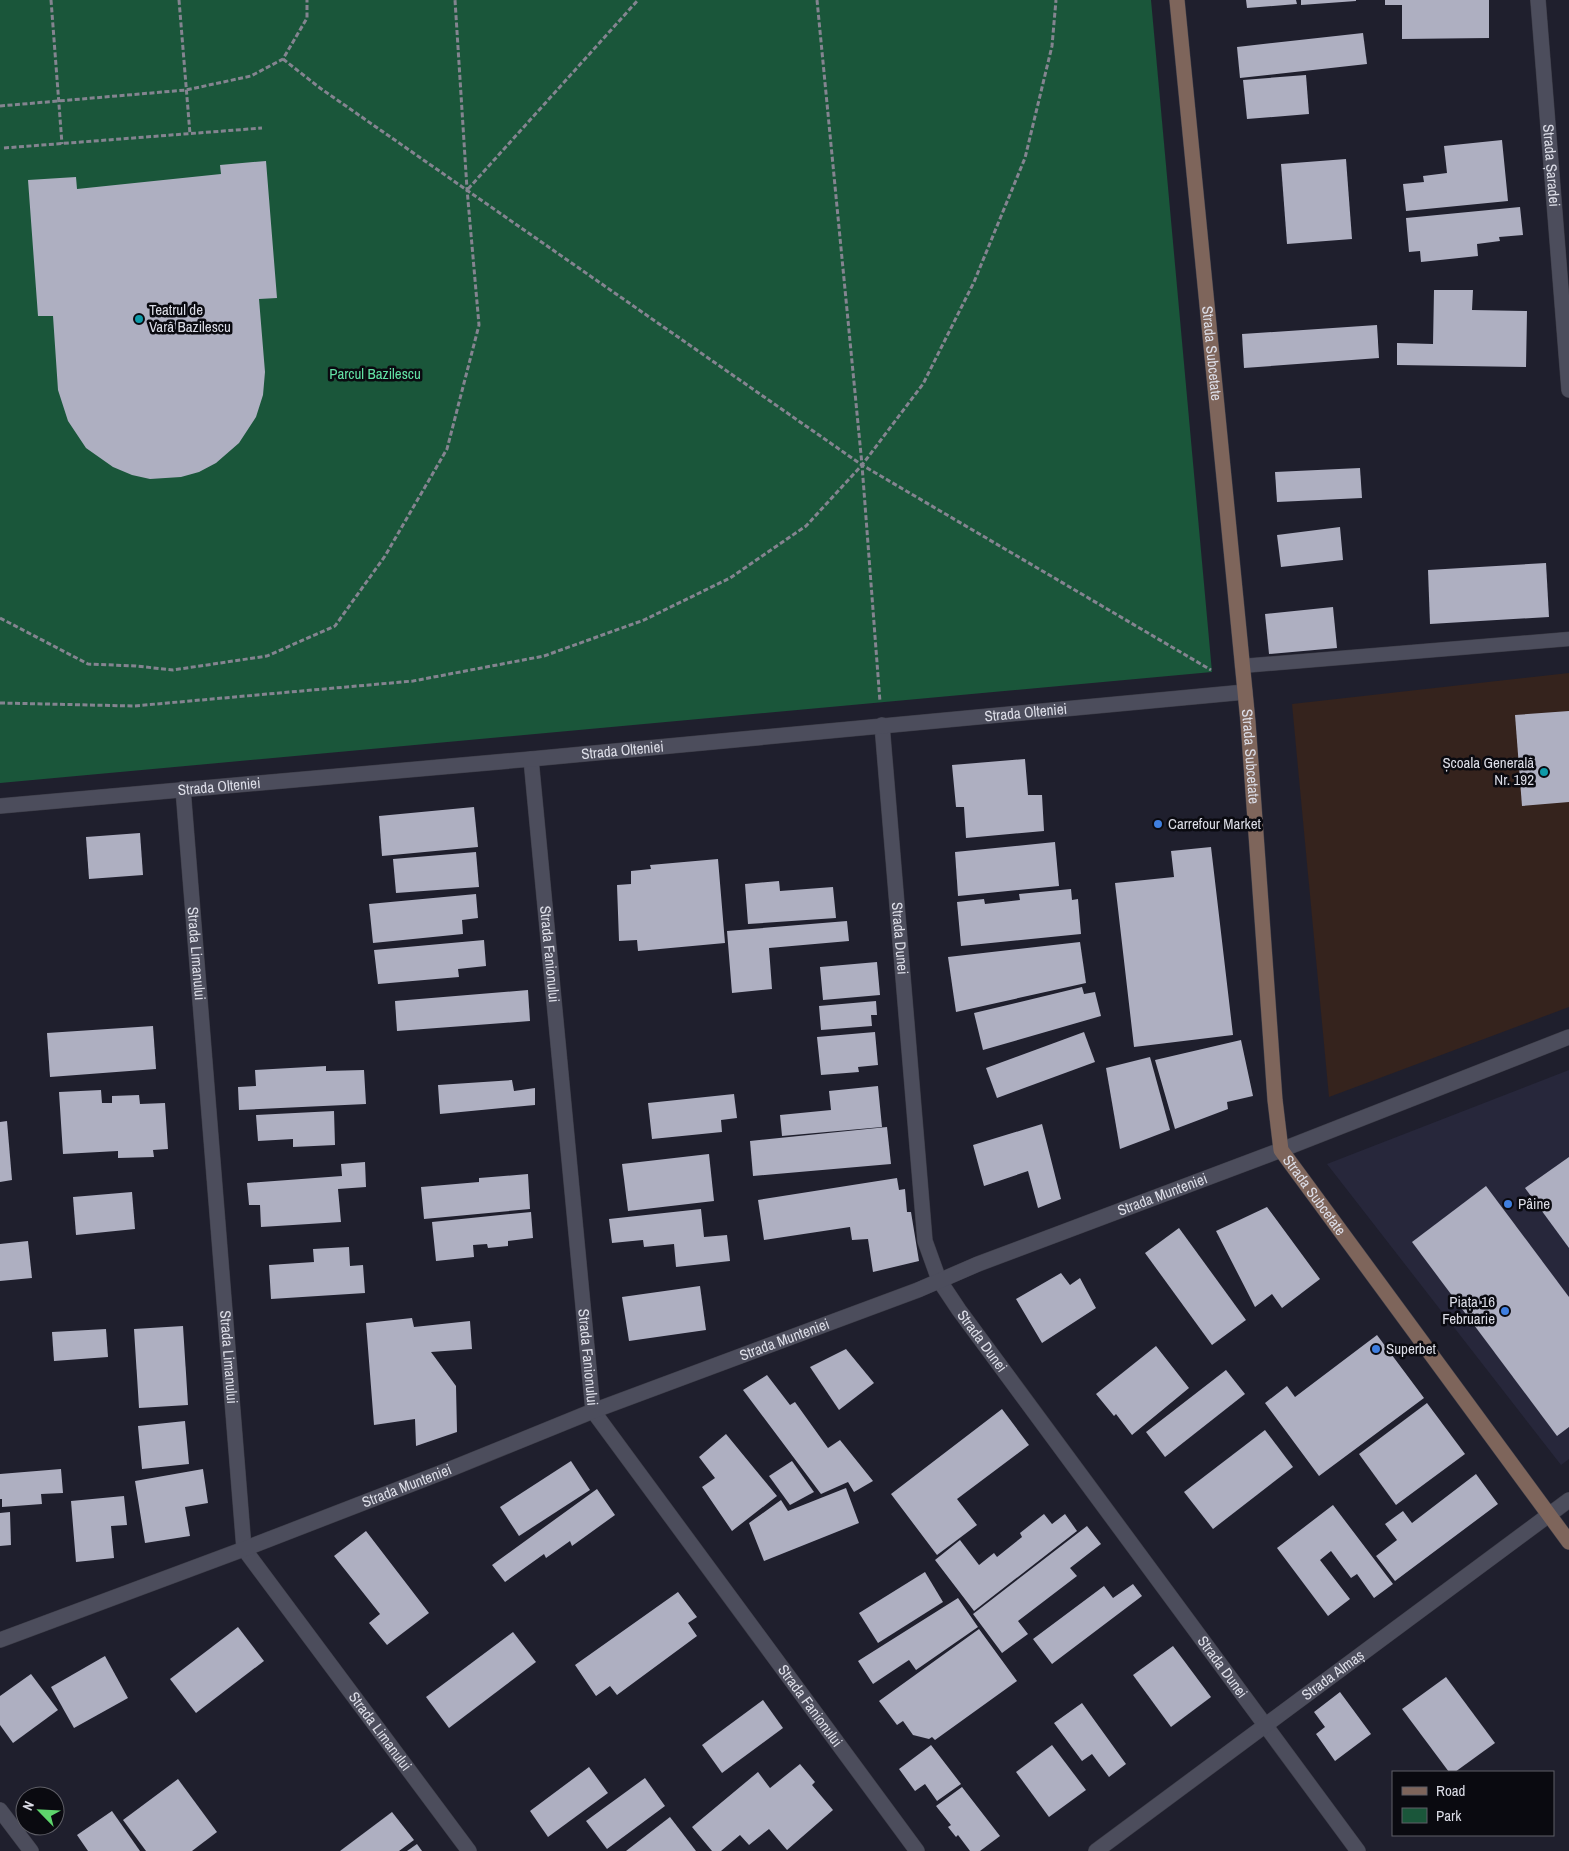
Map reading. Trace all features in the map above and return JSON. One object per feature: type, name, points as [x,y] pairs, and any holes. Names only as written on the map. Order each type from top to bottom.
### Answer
[{"type":"street","name":"Strada Subcetate","points":[[1177,0],[1245,692],[1275,1100],[1281,1150],[1569,1542]]},
{"type":"street","name":"Strada Șaradei","points":[[1538,0],[1569,390]]},
{"type":"street","name":"Strada Olteniei","points":[[0,806],[531,759],[1245,692]]},
{"type":"street","name":"Strada Dunei","points":[[882,725],[925,1241],[939,1280],[959,1310],[1358,1851]]},
{"type":"street","name":"Strada Fanionului","points":[[531,759],[593,1411],[917,1851]]},
{"type":"street","name":"Strada Limanului","points":[[183,789],[244,1549],[469,1851]]},
{"type":"street","name":"Strada Munteniei","points":[[0,1640],[244,1549],[448,1470],[593,1411],[918,1290],[939,1280],[1281,1150],[1569,1037]]},
{"type":"street","name":"Strada Almaș","points":[[1096,1851],[1569,1500]]},
{"type":"street","points":[[0,1810],[30,1851]]},
{"type":"lane","points":[[1242,666],[1569,639]]},
{"type":"path","points":[[51,0],[62,144]]},
{"type":"path","points":[[179,0],[190,134]]},
{"type":"path","points":[[0,106],[186,90],[251,76],[283,59],[307,18],[307,0]]},
{"type":"path","points":[[0,618],[88,664],[173,670],[267,656],[335,626],[385,556],[447,449],[479,325],[467,189],[455,0]]},
{"type":"path","points":[[467,189],[638,0]]},
{"type":"path","points":[[817,0],[862,465],[882,725]]},
{"type":"path","points":[[0,703],[134,706],[413,681],[544,656],[644,620],[730,578],[806,526],[862,465],[923,384],[974,282],[1025,158],[1052,46],[1056,0]]},
{"type":"path","points":[[283,59],[320,88],[862,465],[1215,672]]},
{"type":"path","points":[[4,148],[262,128]]},
{"type":"shaded area","points":[[1569,673],[1569,1007],[1329,1097],[1292,704]]},
{"type":"shaded area","name":"Piața 16 Februarie","points":[[1569,1070],[1569,1459],[1561,1465],[1327,1164]]},
{"type":"green space","name":"Parcul Bazilescu","points":[[0,0],[1151,0],[1212,672],[0,783]]},
{"type":"building","points":[[1246,0],[1296,0],[1297,4],[1247,8]]},
{"type":"building","points":[[1301,0],[1356,0],[1356,1],[1301,5]]},
{"type":"building","points":[[1385,0],[1489,0],[1489,38],[1402,39],[1402,5],[1385,5]]},
{"type":"building","points":[[1363,33],[1367,64],[1240,78],[1237,47]]},
{"type":"building","points":[[1306,75],[1309,114],[1247,119],[1243,80]]},
{"type":"building","points":[[1502,140],[1508,201],[1406,211],[1403,184],[1424,182],[1423,176],[1447,173],[1444,146]]},
{"type":"building","points":[[1346,159],[1352,239],[1287,244],[1281,164]]},
{"type":"building","points":[[266,161],[277,298],[259,299],[265,372],[263,395],[256,417],[239,443],[216,463],[199,472],[181,477],[150,479],[132,475],[113,467],[86,448],[68,421],[58,390],[53,316],[38,316],[28,180],[76,177],[77,189],[221,174],[220,165]]},
{"type":"building","points":[[1520,207],[1523,235],[1499,237],[1500,241],[1477,244],[1478,256],[1421,262],[1420,251],[1409,252],[1406,218]]},
{"type":"building","points":[[1434,290],[1473,290],[1472,310],[1527,311],[1526,367],[1397,365],[1397,343],[1433,344]]},
{"type":"building","points":[[1377,325],[1379,358],[1244,368],[1242,334]]},
{"type":"building","points":[[1360,468],[1362,498],[1277,502],[1275,472]]},
{"type":"building","points":[[1340,527],[1343,560],[1281,567],[1277,535]]},
{"type":"building","points":[[1546,563],[1549,617],[1430,624],[1428,570]]},
{"type":"building","points":[[1333,607],[1337,648],[1269,654],[1265,614]]},
{"type":"building","name":"Școala Generală Nr. 192","points":[[1569,711],[1569,802],[1522,806],[1515,715]]},
{"type":"building","points":[[1025,759],[1028,795],[1042,795],[1044,831],[966,838],[964,807],[956,807],[952,765]]},
{"type":"building","points":[[474,807],[478,847],[382,856],[379,816]]},
{"type":"building","points":[[140,833],[143,875],[89,879],[86,837]]},
{"type":"building","points":[[1055,842],[1059,886],[958,896],[955,852]]},
{"type":"building","points":[[1211,847],[1233,1035],[1134,1047],[1115,883],[1174,877],[1171,851]]},
{"type":"building","points":[[476,852],[479,887],[396,893],[393,859]]},
{"type":"building","points":[[718,859],[725,943],[638,951],[637,940],[619,941],[617,885],[631,884],[631,871],[651,869],[650,865]]},
{"type":"building","points":[[779,881],[780,891],[833,887],[836,918],[748,924],[745,884]]},
{"type":"building","points":[[1071,889],[1072,900],[1078,899],[1081,934],[961,946],[957,902],[984,899],[985,904],[1020,900],[1019,894]]},
{"type":"building","points":[[476,894],[478,918],[462,920],[463,934],[373,943],[369,904]]},
{"type":"building","points":[[847,921],[849,941],[769,948],[772,989],[732,993],[727,931]]},
{"type":"building","points":[[484,940],[486,966],[458,969],[459,977],[378,984],[374,950]]},
{"type":"building","points":[[1080,942],[1086,983],[956,1012],[948,957]]},
{"type":"building","points":[[877,962],[880,995],[823,1000],[820,967]]},
{"type":"building","points":[[1082,987],[1084,994],[1095,992],[1101,1016],[983,1050],[974,1013]]},
{"type":"building","points":[[528,990],[530,1021],[397,1031],[395,1001]]},
{"type":"building","points":[[876,1001],[877,1015],[871,1015],[872,1026],[821,1030],[819,1006]]},
{"type":"building","points":[[153,1026],[156,1069],[50,1077],[47,1033]]},
{"type":"building","points":[[875,1032],[878,1065],[858,1067],[859,1072],[821,1075],[817,1037]]},
{"type":"building","points":[[1084,1032],[1095,1062],[997,1098],[986,1068]]},
{"type":"building","points":[[1241,1040],[1253,1096],[1227,1102],[1228,1109],[1175,1129],[1155,1060]]},
{"type":"building","points":[[1150,1057],[1170,1130],[1120,1149],[1106,1068]]},
{"type":"building","points":[[326,1066],[326,1071],[364,1070],[366,1104],[239,1110],[238,1087],[256,1086],[255,1070]]},
{"type":"building","points":[[512,1080],[514,1091],[535,1088],[535,1105],[440,1114],[438,1085]]},
{"type":"building","points":[[878,1086],[882,1127],[782,1136],[780,1115],[831,1110],[829,1091]]},
{"type":"building","points":[[101,1090],[102,1103],[112,1103],[112,1096],[139,1095],[140,1104],[165,1103],[168,1149],[153,1150],[154,1157],[118,1158],[118,1151],[63,1154],[59,1092]]},
{"type":"building","points":[[734,1094],[737,1118],[721,1120],[722,1132],[652,1139],[648,1103]]},
{"type":"building","points":[[334,1111],[335,1145],[293,1147],[293,1139],[258,1141],[256,1115]]},
{"type":"building","points":[[7,1121],[12,1180],[0,1182],[0,1122]]},
{"type":"building","points":[[1042,1124],[1061,1199],[1038,1208],[1028,1171],[984,1186],[973,1145]]},
{"type":"building","points":[[887,1127],[891,1164],[753,1176],[750,1141]]},
{"type":"building","points":[[709,1154],[714,1201],[628,1211],[622,1164]]},
{"type":"building","points":[[1569,1157],[1569,1248],[1525,1188]]},
{"type":"building","points":[[365,1162],[366,1187],[338,1189],[341,1222],[261,1227],[260,1205],[249,1205],[247,1183],[342,1176],[341,1164]]},
{"type":"building","points":[[528,1174],[530,1209],[424,1219],[421,1187],[479,1182],[479,1178]]},
{"type":"building","points":[[897,1178],[899,1190],[905,1189],[907,1212],[911,1212],[919,1261],[873,1272],[868,1239],[852,1240],[850,1227],[764,1240],[758,1200]]},
{"type":"building","points":[[1486,1186],[1569,1297],[1569,1427],[1557,1436],[1412,1242]]},
{"type":"building","points":[[132,1192],[135,1229],[76,1235],[73,1197]]},
{"type":"building","points":[[1267,1207],[1320,1279],[1282,1308],[1272,1294],[1255,1307],[1216,1231]]},
{"type":"building","points":[[701,1209],[704,1237],[727,1235],[730,1261],[676,1267],[674,1244],[644,1247],[643,1240],[612,1243],[609,1219]]},
{"type":"building","points":[[531,1212],[533,1238],[508,1241],[508,1246],[488,1248],[487,1244],[473,1245],[474,1257],[436,1261],[432,1222]]},
{"type":"building","points":[[1179,1228],[1246,1320],[1212,1345],[1145,1253]]},
{"type":"building","points":[[28,1241],[32,1278],[0,1281],[0,1244]]},
{"type":"building","points":[[349,1247],[350,1266],[363,1265],[365,1293],[271,1299],[269,1265],[314,1262],[313,1249]]},
{"type":"building","points":[[1061,1273],[1070,1285],[1080,1278],[1096,1308],[1042,1343],[1016,1299]]},
{"type":"building","points":[[700,1286],[706,1330],[629,1341],[622,1297]]},
{"type":"building","points":[[412,1318],[414,1327],[470,1321],[472,1349],[431,1352],[456,1386],[457,1432],[416,1446],[415,1419],[374,1425],[366,1323]]},
{"type":"building","points":[[183,1326],[188,1405],[139,1408],[134,1329]]},
{"type":"building","points":[[106,1329],[108,1357],[54,1361],[52,1332]]},
{"type":"building","points":[[1377,1335],[1424,1398],[1319,1476],[1265,1403],[1287,1386],[1295,1397]]},
{"type":"building","points":[[1156,1346],[1189,1388],[1132,1435],[1116,1414],[1114,1416],[1096,1394]]},
{"type":"building","points":[[846,1349],[874,1383],[839,1410],[810,1367]]},
{"type":"building","points":[[1226,1370],[1245,1394],[1165,1457],[1146,1432]]},
{"type":"building","points":[[767,1375],[790,1405],[795,1402],[828,1448],[840,1440],[873,1481],[854,1492],[848,1482],[821,1494],[743,1390]]},
{"type":"building","points":[[1427,1403],[1465,1454],[1396,1505],[1359,1454]]},
{"type":"building","points":[[1002,1409],[1029,1445],[957,1499],[977,1525],[937,1555],[891,1494]]},
{"type":"building","points":[[185,1421],[189,1464],[142,1469],[138,1426]]},
{"type":"building","points":[[1265,1430],[1293,1467],[1213,1529],[1184,1492]]},
{"type":"building","points":[[726,1434],[777,1496],[732,1531],[702,1487],[715,1478],[699,1457]]},
{"type":"building","points":[[571,1461],[590,1490],[519,1536],[500,1507]]},
{"type":"building","points":[[792,1461],[814,1492],[790,1505],[769,1476]]},
{"type":"building","points":[[61,1469],[63,1493],[41,1494],[42,1504],[2,1507],[2,1499],[0,1499],[0,1474]]},
{"type":"building","points":[[203,1469],[208,1503],[185,1507],[190,1536],[145,1543],[135,1481]]},
{"type":"building","points":[[1476,1474],[1498,1504],[1395,1581],[1376,1556],[1397,1540],[1385,1524],[1403,1511],[1412,1523]]},
{"type":"building","points":[[846,1488],[859,1523],[764,1561],[749,1523],[781,1500],[788,1511]]},
{"type":"building","points":[[597,1489],[615,1515],[572,1546],[570,1541],[546,1558],[544,1554],[505,1582],[492,1565]]},
{"type":"building","points":[[124,1496],[127,1525],[111,1526],[114,1558],[76,1562],[71,1501]]},
{"type":"building","points":[[1333,1505],[1393,1584],[1374,1598],[1357,1574],[1351,1578],[1331,1551],[1320,1560],[1350,1599],[1328,1616],[1277,1548]]},
{"type":"building","points":[[10,1512],[11,1545],[0,1546],[0,1513]]},
{"type":"building","points":[[1044,1514],[1052,1524],[1065,1514],[1077,1531],[974,1611],[935,1560],[960,1540],[979,1565],[994,1553],[997,1557],[1022,1537],[1020,1533]]},
{"type":"building","points":[[1087,1526],[1101,1544],[1070,1568],[1077,1576],[1018,1621],[1028,1634],[1002,1653],[973,1614]]},
{"type":"building","points":[[366,1531],[429,1613],[387,1645],[369,1623],[380,1614],[334,1556]]},
{"type":"building","points":[[925,1572],[943,1602],[878,1643],[859,1613]]},
{"type":"building","points":[[1133,1584],[1142,1596],[1052,1664],[1033,1639],[1104,1586],[1113,1598]]},
{"type":"building","points":[[678,1592],[697,1617],[688,1623],[697,1636],[617,1695],[610,1686],[596,1696],[575,1665]]},
{"type":"building","points":[[958,1598],[978,1627],[916,1670],[909,1660],[873,1684],[858,1661]]},
{"type":"building","points":[[238,1627],[264,1661],[196,1713],[170,1679]]},
{"type":"building","points":[[979,1629],[1017,1681],[935,1740],[932,1737],[929,1739],[913,1735],[903,1721],[897,1725],[879,1701]]},
{"type":"building","points":[[513,1632],[536,1662],[449,1728],[426,1697]]},
{"type":"building","points":[[1173,1646],[1211,1697],[1171,1727],[1133,1675]]},
{"type":"building","points":[[105,1656],[128,1698],[74,1728],[51,1687]]},
{"type":"building","points":[[31,1674],[58,1710],[13,1743],[0,1725],[0,1696]]},
{"type":"building","points":[[1446,1677],[1495,1743],[1456,1771],[1448,1771],[1402,1709]]},
{"type":"building","points":[[1340,1692],[1371,1734],[1335,1761],[1316,1734],[1325,1727],[1314,1712]]},
{"type":"building","points":[[763,1700],[783,1728],[722,1773],[702,1745]]},
{"type":"building","points":[[1082,1703],[1126,1764],[1109,1777],[1092,1754],[1082,1761],[1054,1723]]},
{"type":"building","points":[[931,1745],[961,1784],[937,1801],[925,1784],[915,1791],[899,1769]]},
{"type":"building","points":[[1052,1745],[1086,1790],[1049,1817],[1016,1772]]},
{"type":"building","points":[[800,1764],[815,1782],[812,1785],[833,1810],[787,1850],[769,1829],[749,1845],[740,1835],[721,1851],[712,1851],[692,1827],[758,1772],[770,1788]]},
{"type":"building","points":[[589,1767],[608,1793],[548,1837],[530,1811]]},
{"type":"building","points":[[645,1778],[665,1806],[607,1849],[586,1821]]},
{"type":"building","points":[[178,1779],[217,1832],[192,1851],[146,1851],[123,1820]]},
{"type":"building","points":[[962,1787],[1000,1836],[980,1851],[970,1851],[958,1835],[956,1837],[948,1827],[951,1825],[936,1806]]},
{"type":"building","points":[[112,1811],[140,1851],[88,1851],[77,1835]]},
{"type":"building","points":[[392,1812],[414,1840],[399,1851],[340,1851]]},
{"type":"building","points":[[670,1817],[696,1851],[626,1851]]},
{"type":"building","points":[[417,1844],[422,1851],[407,1851]]},
{"type":"place","name":"Teatrul de Vară Bazilescu","points":[[139,319]]},
{"type":"place","name":"Școala Generală Nr. 192","points":[[1544,772]]},
{"type":"place","name":"Carrefour Market","points":[[1158,824]]},
{"type":"place","name":"Pâine","points":[[1508,1204]]},
{"type":"place","name":"Piața 16 Februarie","points":[[1505,1311]]},
{"type":"place","name":"Superbet","points":[[1376,1349]]}]
